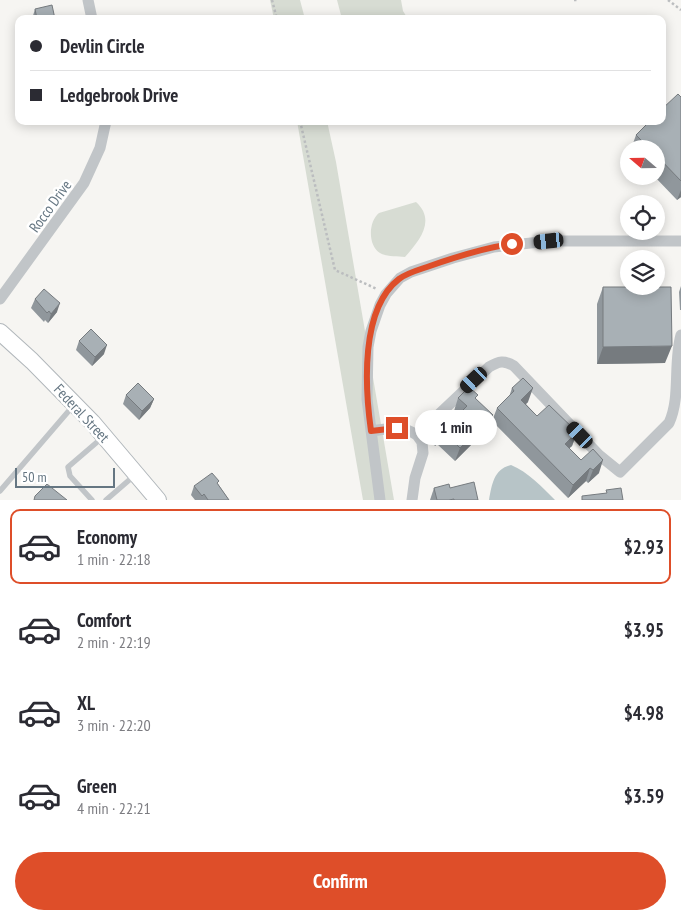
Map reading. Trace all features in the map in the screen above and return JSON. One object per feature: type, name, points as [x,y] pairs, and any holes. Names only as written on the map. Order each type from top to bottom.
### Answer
[{"type":"street","points":[[88,0],[91,15]]},
{"type":"street","name":"Rocco Drive","points":[[0,299],[84,183],[100,148],[105,125]]},
{"type":"street","points":[[380,500],[367,399],[368,347],[375,316],[386,294],[400,278],[411,272],[494,246],[549,241],[681,241]]},
{"type":"street","name":"Federal Street","points":[[0,332],[75,404],[158,500]]},
{"type":"street","points":[[417,435],[489,367],[498,362],[506,361],[514,366],[593,448],[620,472],[658,434],[674,413],[678,380],[677,358],[681,335]]},
{"type":"street","points":[[371,431],[406,428],[417,435],[422,442],[423,453],[413,488],[412,500]]},
{"type":"lane","points":[[0,491],[75,404]]},
{"type":"lane","points":[[92,500],[70,476],[68,467],[104,436]]},
{"type":"lane","points":[[106,500],[137,474]]},
{"type":"path","points":[[272,0],[275,15]]},
{"type":"path","points":[[668,0],[681,10]]},
{"type":"path","points":[[301,125],[334,270],[386,294]]},
{"type":"shaded area","points":[[270,0],[300,0],[304,15],[273,15]]},
{"type":"shaded area","points":[[337,0],[401,0],[406,15],[341,15]]},
{"type":"shaded area","points":[[298,125],[328,125],[336,162],[394,500],[363,500]]},
{"type":"shaded area","points":[[416,202],[425,216],[425,224],[420,238],[405,257],[389,256],[376,250],[371,234],[375,217],[379,213]]},
{"type":"shaded area","points":[[511,465],[529,476],[555,500],[489,500],[497,474],[505,467]]},
{"type":"building","points":[[52,5],[54,15],[36,15],[35,9]]},
{"type":"building","points":[[678,94],[681,97],[681,181],[665,164],[665,140],[641,140],[636,135],[646,125],[666,125],[666,105]]},
{"type":"building","points":[[603,287],[620,287],[620,295],[665,295],[665,287],[671,287],[672,346],[603,347]]},
{"type":"building","points":[[44,289],[60,303],[51,314],[49,311],[47,313],[35,299]]},
{"type":"building","points":[[91,329],[107,345],[95,357],[79,341]]},
{"type":"building","points":[[523,378],[533,388],[521,400],[537,416],[549,405],[577,432],[565,444],[581,460],[593,449],[603,460],[593,470],[590,468],[573,485],[497,408],[514,391],[512,388]]},
{"type":"building","points":[[138,383],[154,399],[142,411],[126,395]]},
{"type":"building","points":[[469,387],[478,395],[475,398],[493,415],[460,448],[442,430],[439,433],[432,423],[441,414],[450,423],[467,406],[458,398]]},
{"type":"building","points":[[212,473],[219,481],[217,483],[229,500],[208,500],[194,486]]},
{"type":"building","points":[[474,482],[478,500],[437,500],[434,488],[449,484],[450,488]]},
{"type":"building","points":[[47,484],[67,500],[34,500],[35,496]]},
{"type":"building","points":[[621,488],[623,500],[582,500],[582,496],[607,493],[606,490]]},
{"type":"route","points":[[397,428],[371,431],[367,399],[368,347],[375,316],[386,294],[392,285],[411,272],[494,246],[512,244]]}]
